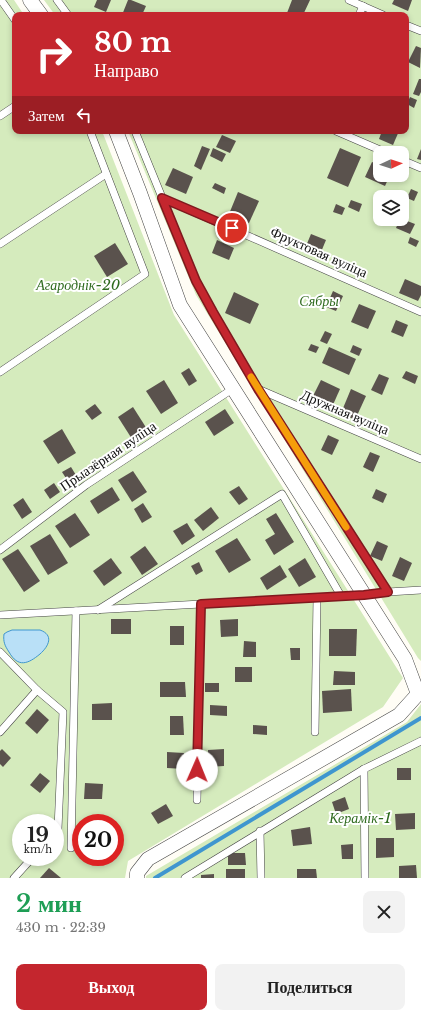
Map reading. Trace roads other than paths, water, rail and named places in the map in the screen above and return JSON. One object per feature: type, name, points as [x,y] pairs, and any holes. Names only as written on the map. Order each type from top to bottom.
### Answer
[{"type":"street","points":[[30,0],[39,12]]},
{"type":"street","points":[[117,134],[180,305],[405,659],[420,694],[399,715],[148,859],[137,873],[137,878]]},
{"type":"lane","points":[[1,0],[12,16]]},
{"type":"lane","points":[[57,0],[66,12]]},
{"type":"lane","points":[[349,0],[376,12]]},
{"type":"lane","points":[[360,12],[363,6]]},
{"type":"lane","points":[[409,26],[421,31]]},
{"type":"lane","points":[[0,116],[12,108]]},
{"type":"lane","points":[[0,372],[145,274],[91,134]]},
{"type":"lane","points":[[136,134],[196,281],[216,318],[258,389],[388,592]]},
{"type":"lane","points":[[343,134],[373,147]]},
{"type":"lane","points":[[409,163],[421,168]]},
{"type":"lane","points":[[0,244],[106,174]]},
{"type":"lane","name":"Фруктовая вуліца","points":[[162,198],[421,312]]},
{"type":"lane","name":"Прыазёрная вуліца","points":[[0,550],[86,485],[234,388]]},
{"type":"lane","name":"Дружная вуліца","points":[[258,389],[421,459]]},
{"type":"lane","points":[[97,610],[282,494],[341,596]]},
{"type":"lane","points":[[0,615],[317,598],[421,590]]},
{"type":"lane","points":[[315,732],[317,598]]},
{"type":"lane","points":[[197,800],[201,604]]},
{"type":"lane","points":[[71,848],[76,611]]},
{"type":"lane","points":[[0,652],[37,690],[63,712],[59,814]]},
{"type":"lane","points":[[0,732],[37,690]]},
{"type":"lane","points":[[185,878],[364,769],[421,741]]},
{"type":"lane","points":[[364,769],[365,878]]},
{"type":"lane","points":[[260,831],[261,878]]},
{"type":"lane","points":[[14,878],[25,866]]},
{"type":"water","points":[[12,630],[40,630],[49,638],[48,644],[46,648],[36,657],[27,662],[20,662],[12,657],[4,642],[4,634]]},
{"type":"waterway","points":[[155,878],[421,718]]},
{"type":"park label","name":"Агароднік-20","points":[[78,285]]},
{"type":"park label","name":"Сябры","points":[[319,301]]},
{"type":"park label","name":"Керамік-1","points":[[360,818]]}]
